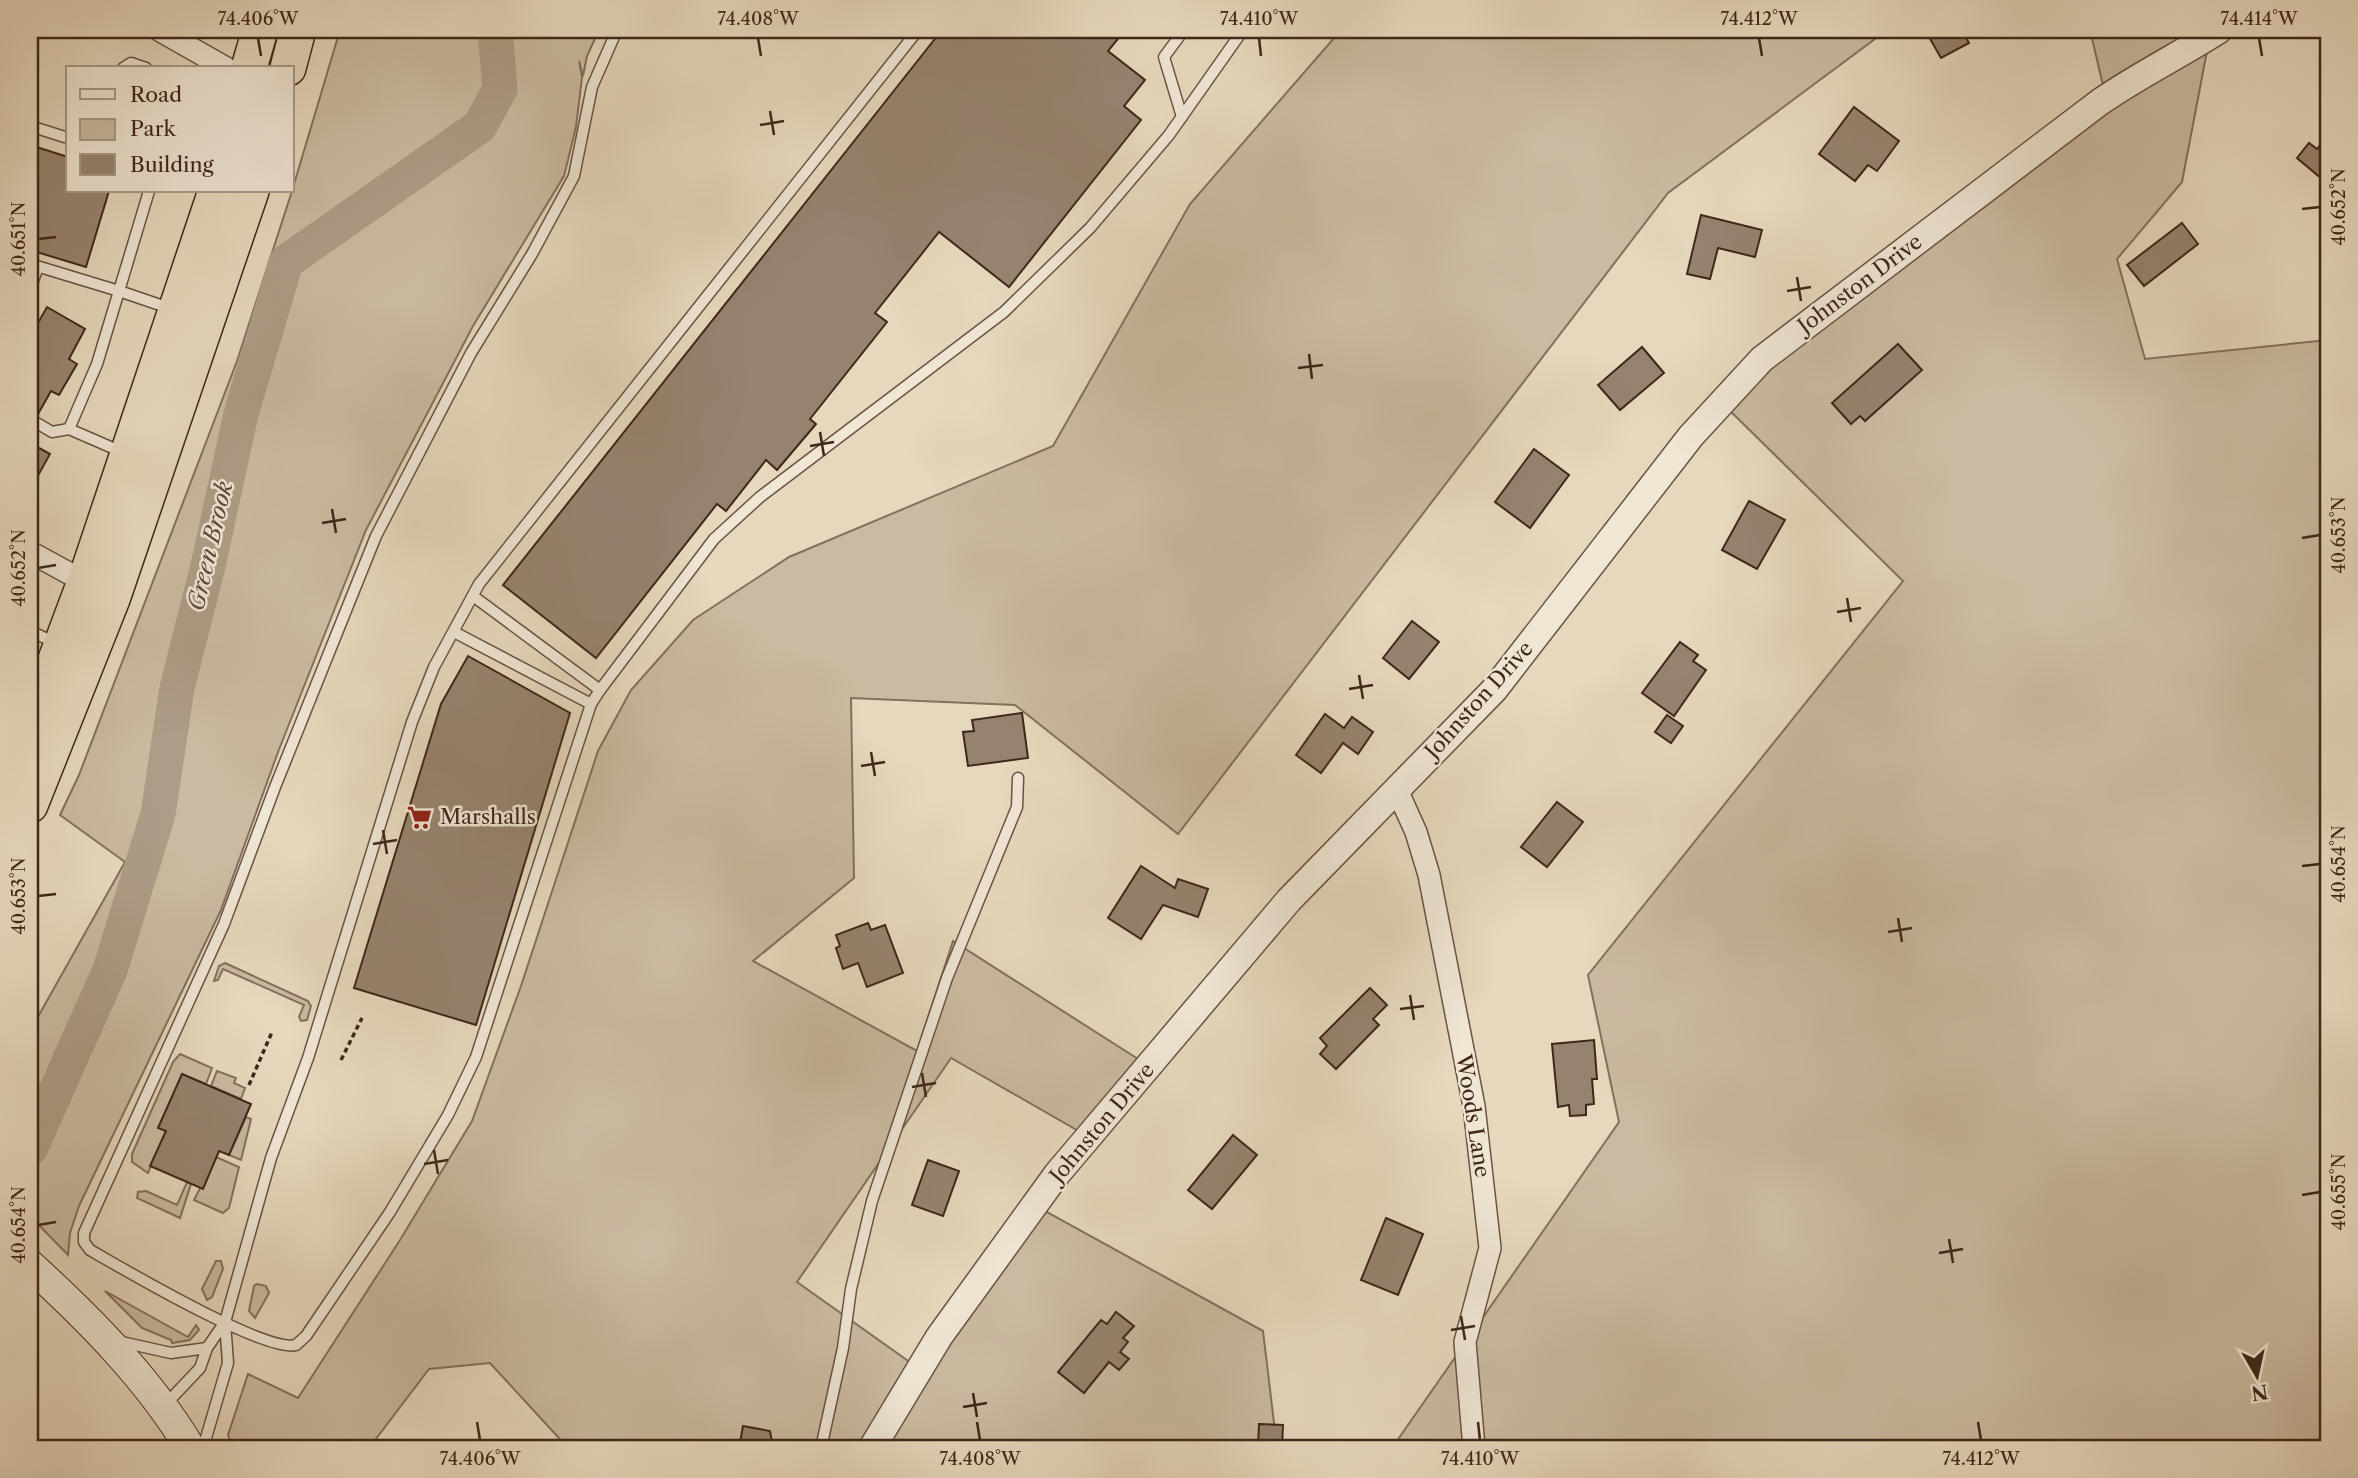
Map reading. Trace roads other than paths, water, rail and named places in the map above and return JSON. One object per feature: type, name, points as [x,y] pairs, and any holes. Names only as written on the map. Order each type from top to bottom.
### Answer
[{"type":"highway","points":[[250,66],[260,30]]},
{"type":"highway","points":[[289,66],[298,30]]},
{"type":"highway","points":[[30,729],[85,582],[216,192]]},
{"type":"highway","points":[[30,806],[112,599],[251,192]]},
{"type":"main road","points":[[30,1265],[106,1339],[162,1408],[190,1448]]},
{"type":"street","points":[[159,30],[222,66]]},
{"type":"street","name":"Johnston Drive","points":[[872,1448],[939,1337],[1057,1174],[1289,901],[1494,690],[1692,436],[1762,359],[2100,102],[2136,77],[2185,52],[2219,30]]},
{"type":"street","points":[[30,552],[85,582]]},
{"type":"street","name":"Woods Lane","points":[[1396,790],[1416,832],[1429,875],[1474,1106],[1490,1248],[1465,1342],[1474,1448]]},
{"type":"lane","points":[[617,30],[592,88],[574,176],[532,254],[471,353],[382,524],[275,788],[224,924],[84,1233],[84,1242],[90,1250],[225,1322],[281,1346],[289,1347],[302,1341],[397,1201],[448,1115],[476,1057],[591,704],[600,690],[713,539],[760,497],[1004,312],[1090,228],[1182,117],[1243,30]]},
{"type":"lane","points":[[162,1408],[200,1368],[207,1348],[225,1322],[271,1158],[314,1037],[403,748],[434,667],[473,596],[918,30]]},
{"type":"lane","points":[[1182,117],[1164,57],[1184,30]]},
{"type":"lane","points":[[30,125],[66,137]]},
{"type":"lane","points":[[69,429],[97,364],[149,192]]},
{"type":"lane","points":[[30,289],[34,265],[177,311]]},
{"type":"lane","points":[[30,419],[52,432],[69,429],[128,454]]},
{"type":"lane","points":[[473,596],[600,690]]},
{"type":"lane","points":[[30,631],[62,645]]},
{"type":"lane","points":[[454,632],[591,704]]},
{"type":"lane","points":[[821,1448],[843,1348],[851,1290],[872,1201],[947,978],[1017,807],[1018,778]]},
{"type":"lane","points":[[203,1448],[228,1363],[225,1322]]},
{"type":"lane","points":[[106,1339],[171,1353],[207,1348]]},
{"type":"waterway","name":"Green Brook","points":[[30,1149],[110,970],[158,814],[177,688],[208,566],[241,414],[286,262],[480,126],[500,89],[495,30]]},
{"type":"place","name":"Marshalls","points":[[420,817]]}]
